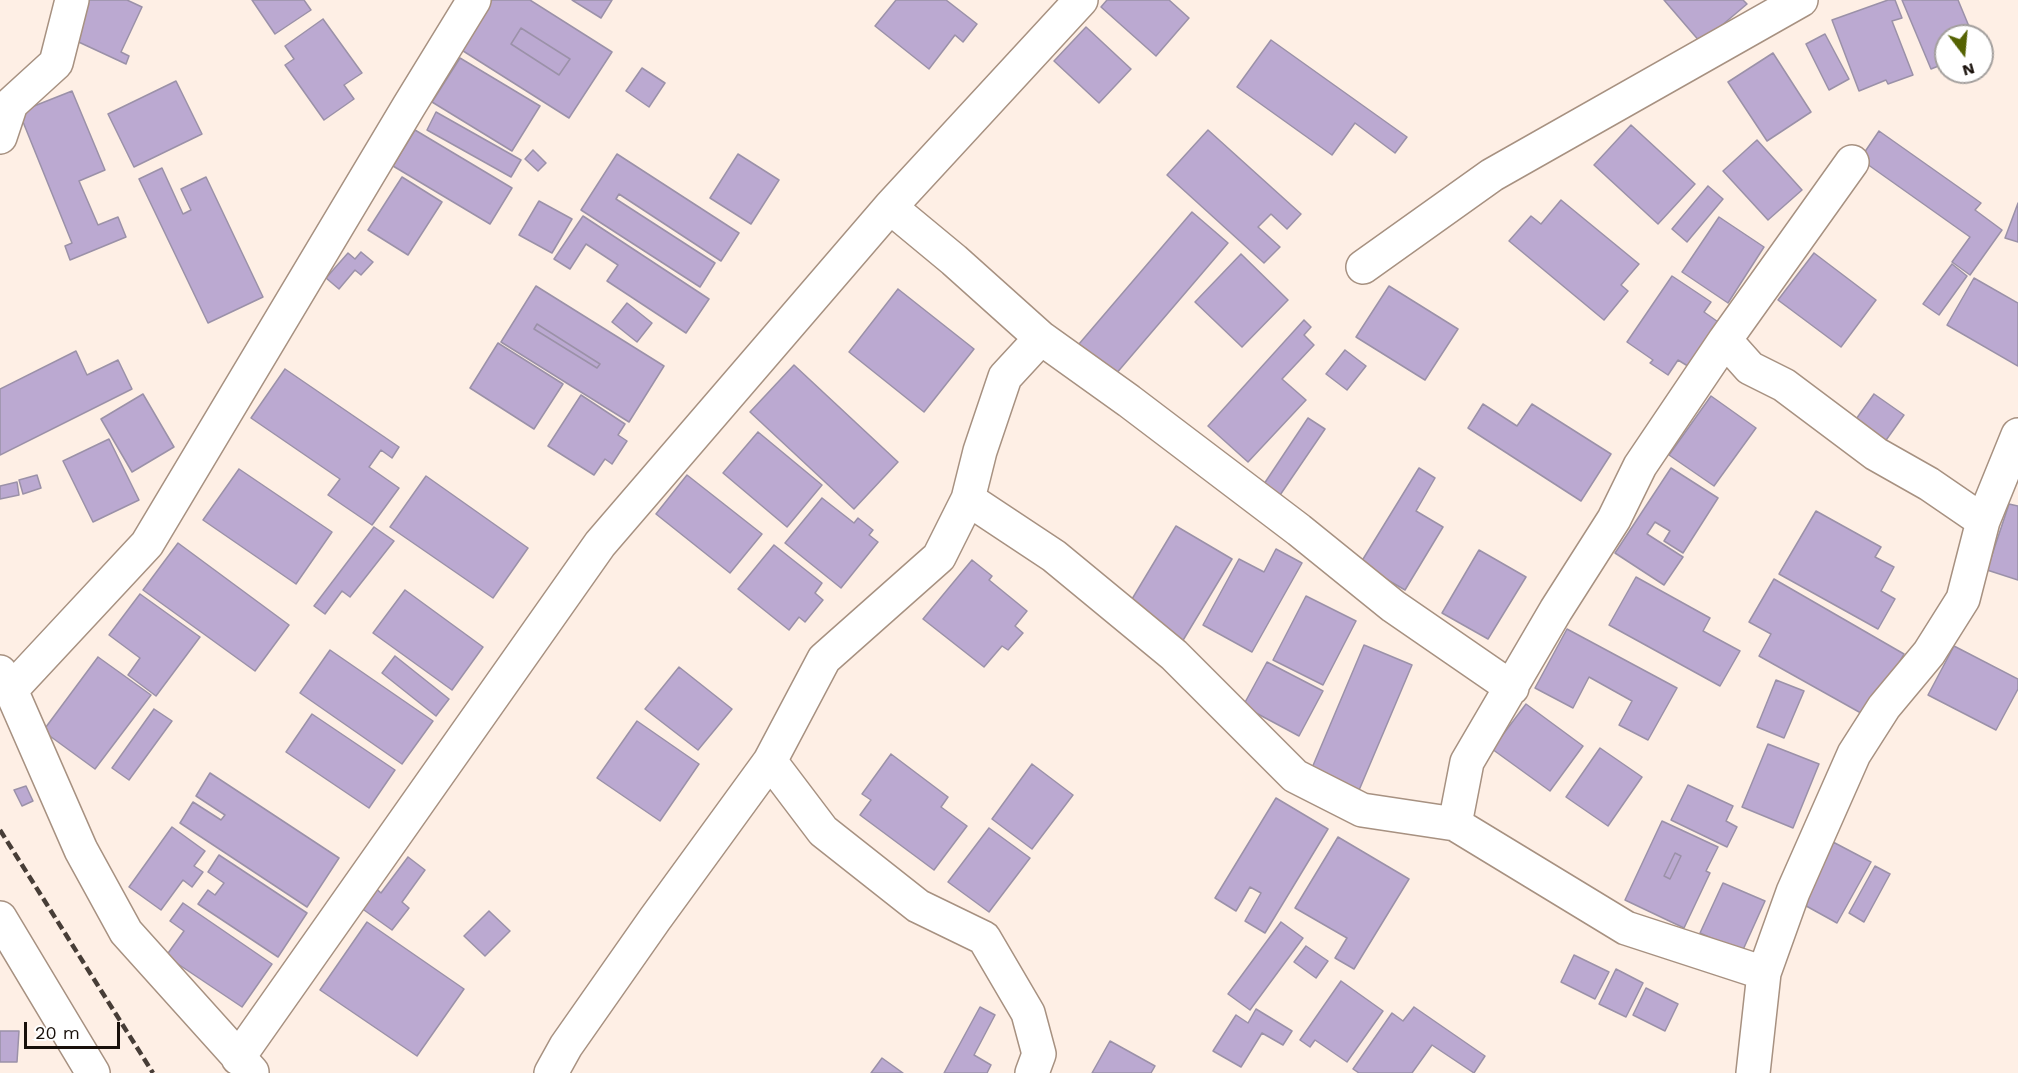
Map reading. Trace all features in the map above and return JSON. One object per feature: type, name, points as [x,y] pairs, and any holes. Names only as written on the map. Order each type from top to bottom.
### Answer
[{"type":"street","points":[[0,137],[11,104],[56,63],[72,0]]},
{"type":"street","points":[[474,0],[147,543],[5,681],[81,850],[126,932],[246,1065],[600,544],[890,207],[1081,0]]},
{"type":"street","points":[[1363,267],[1492,175],[1801,0]]},
{"type":"street","points":[[1455,824],[1467,762],[1556,610],[1614,519],[1640,466],[1725,340],[1852,162]]},
{"type":"street","points":[[890,207],[954,260],[1041,338],[1130,401],[1299,530],[1393,606],[1512,688]]},
{"type":"street","points":[[551,1073],[567,1046],[648,929],[770,761],[824,659],[939,556],[968,499],[980,451],[1005,377],[1041,338]]},
{"type":"street","points":[[1725,340],[1750,368],[1784,385],[1876,454],[1929,484],[1983,521]]},
{"type":"street","points":[[1753,1073],[1764,973],[1793,892],[1854,754],[1884,707],[1929,653],[1963,600],[1983,521],[2018,435]]},
{"type":"street","points":[[968,499],[1054,556],[1174,655],[1296,776],[1362,810],[1455,824],[1626,928],[1764,973]]},
{"type":"street","points":[[770,761],[823,831],[918,906],[984,938],[1028,1013],[1039,1054],[1032,1073]]},
{"type":"street","points":[[0,918],[93,1073]]},
{"type":"building","points":[[88,0],[127,0],[142,7],[121,52],[129,56],[126,64],[70,38]]},
{"type":"building","points":[[252,0],[304,0],[311,10],[275,34]]},
{"type":"building","points":[[492,0],[530,0],[612,52],[569,118],[460,49]],"holes":[[[521,28],[570,59],[559,75],[511,44]]]},
{"type":"building","points":[[572,0],[612,0],[601,18]]},
{"type":"building","points":[[896,0],[946,0],[977,24],[963,42],[955,35],[929,69],[875,26]]},
{"type":"building","points":[[1107,0],[1169,0],[1189,18],[1156,56],[1101,7]]},
{"type":"building","points":[[1664,0],[1743,0],[1747,4],[1701,43]]},
{"type":"building","points":[[1888,0],[1895,0],[1902,18],[1892,21],[1913,75],[1888,84],[1886,80],[1859,91],[1832,20]]},
{"type":"building","points":[[1902,0],[1958,0],[1968,24],[1934,24],[1934,68],[1931,69]]},
{"type":"building","points":[[323,19],[362,73],[344,85],[354,99],[324,120],[285,65],[294,59],[285,46]]},
{"type":"building","points":[[1086,27],[1131,69],[1099,103],[1054,61]]},
{"type":"building","points":[[521,28],[570,59],[559,75],[511,44]]},
{"type":"building","points":[[1825,34],[1849,79],[1829,90],[1806,44]]},
{"type":"building","points":[[1271,40],[1407,137],[1395,153],[1355,123],[1332,155],[1237,87]]},
{"type":"building","points":[[1773,53],[1811,112],[1767,141],[1728,82]]},
{"type":"building","points":[[460,58],[540,106],[512,151],[432,102]]},
{"type":"building","points":[[642,68],[665,83],[649,107],[626,91]]},
{"type":"building","points":[[176,81],[202,134],[134,167],[108,114]]},
{"type":"building","points":[[72,91],[105,170],[79,181],[98,225],[118,217],[126,237],[70,260],[65,246],[72,243],[19,112]]},
{"type":"building","points":[[436,112],[521,160],[511,177],[427,130]]},
{"type":"building","points":[[1631,125],[1695,184],[1658,224],[1594,165]]},
{"type":"building","points":[[415,130],[512,188],[490,224],[393,166]]},
{"type":"building","points":[[1208,130],[1301,214],[1287,229],[1271,214],[1258,227],[1280,247],[1264,263],[1167,175]]},
{"type":"building","points":[[1879,131],[1981,203],[1975,210],[2002,230],[1970,275],[1952,262],[1970,237],[1860,159]]},
{"type":"building","points":[[1757,140],[1802,190],[1768,220],[1723,171]]},
{"type":"building","points":[[533,150],[546,163],[538,171],[525,159]]},
{"type":"building","points":[[617,154],[739,233],[721,261],[619,194],[616,199],[715,263],[700,287],[581,210]]},
{"type":"building","points":[[738,154],[779,180],[751,224],[710,198]]},
{"type":"building","points":[[162,168],[183,214],[191,210],[181,189],[206,177],[263,297],[208,323],[139,179]]},
{"type":"building","points":[[402,177],[442,202],[408,255],[368,230]]},
{"type":"building","points":[[1708,186],[1723,199],[1687,242],[1672,229]]},
{"type":"building","points":[[1561,200],[1639,264],[1621,285],[1628,291],[1604,320],[1509,241],[1531,216],[1541,224]]},
{"type":"building","points":[[539,201],[572,219],[552,253],[519,235]]},
{"type":"building","points":[[2018,203],[2018,242],[2005,238]]},
{"type":"building","points":[[1192,212],[1228,243],[1115,375],[1079,344]]},
{"type":"building","points":[[583,216],[709,299],[686,333],[607,281],[618,265],[586,244],[570,269],[554,259]]},
{"type":"building","points":[[1719,217],[1764,247],[1728,303],[1682,272]]},
{"type":"building","points":[[361,252],[373,262],[361,275],[355,270],[339,289],[326,278],[348,253],[355,259]]},
{"type":"building","points":[[1814,253],[1876,300],[1841,347],[1778,300]]},
{"type":"building","points":[[1241,254],[1288,300],[1242,347],[1195,302]]},
{"type":"building","points":[[1952,264],[1967,276],[1939,315],[1923,304]]},
{"type":"building","points":[[1672,276],[1711,302],[1704,312],[1721,324],[1691,368],[1678,360],[1668,375],[1650,363],[1653,360],[1627,342]]},
{"type":"building","points":[[1974,278],[2018,303],[2018,366],[1947,325]]},
{"type":"building","points":[[536,286],[664,366],[629,422],[501,342]],"holes":[[[537,324],[600,364],[597,368],[534,329]]]},
{"type":"building","points":[[1389,286],[1458,329],[1425,380],[1356,337]]},
{"type":"building","points":[[898,289],[974,349],[924,412],[849,352]]},
{"type":"building","points":[[627,303],[652,323],[637,342],[612,322]]},
{"type":"building","points":[[1304,320],[1311,327],[1304,335],[1314,345],[1282,379],[1306,400],[1248,462],[1208,426]]},
{"type":"building","points":[[537,324],[600,364],[597,368],[534,329]]},
{"type":"building","points":[[498,343],[563,384],[534,429],[470,388]]},
{"type":"building","points":[[1345,350],[1366,366],[1347,390],[1326,374]]},
{"type":"building","points":[[76,351],[87,375],[118,360],[132,389],[0,455],[0,389]]},
{"type":"building","points":[[794,365],[898,462],[854,509],[750,412]]},
{"type":"building","points":[[285,369],[399,447],[392,458],[381,450],[369,467],[399,488],[372,525],[328,495],[340,479],[251,418]]},
{"type":"building","points":[[143,394],[174,447],[132,472],[101,419]]},
{"type":"building","points":[[1874,394],[1904,415],[1884,443],[1854,422]]},
{"type":"building","points":[[581,395],[625,424],[618,435],[627,441],[612,464],[605,459],[594,475],[548,446]]},
{"type":"building","points":[[1711,396],[1756,428],[1714,486],[1669,455]]},
{"type":"building","points":[[1483,404],[1517,426],[1532,404],[1611,454],[1581,501],[1468,428]]},
{"type":"building","points":[[1308,418],[1325,429],[1278,498],[1262,487]]},
{"type":"building","points":[[758,432],[822,485],[787,527],[723,473]]},
{"type":"building","points":[[109,439],[139,500],[93,522],[63,461]]},
{"type":"building","points":[[1419,468],[1435,478],[1416,511],[1443,527],[1405,590],[1360,564]]},
{"type":"building","points":[[1671,468],[1718,498],[1683,553],[1664,541],[1670,531],[1655,522],[1647,534],[1683,557],[1664,585],[1615,553]]},
{"type":"building","points":[[239,469],[332,532],[296,584],[203,520]]},
{"type":"building","points":[[37,475],[41,488],[23,494],[19,480]]},
{"type":"building","points":[[687,475],[762,534],[730,573],[656,514]]},
{"type":"building","points":[[426,476],[528,548],[493,598],[390,527]]},
{"type":"building","points":[[17,482],[19,495],[0,499],[0,486]]},
{"type":"building","points":[[822,498],[854,523],[858,518],[873,530],[869,535],[878,542],[841,588],[785,543]]},
{"type":"building","points":[[2009,504],[2018,506],[2018,580],[1987,570]]},
{"type":"building","points":[[1816,511],[1881,547],[1875,557],[1894,567],[1881,591],[1895,599],[1878,629],[1779,574]]},
{"type":"building","points":[[1176,526],[1232,559],[1182,642],[1126,609]]},
{"type":"building","points":[[374,527],[394,541],[350,597],[342,591],[325,614],[314,606]]},
{"type":"building","points":[[178,543],[289,625],[255,671],[143,590]]},
{"type":"building","points":[[774,545],[822,583],[815,593],[823,600],[805,622],[799,617],[789,630],[738,589]]},
{"type":"building","points":[[1276,549],[1302,563],[1252,652],[1203,625],[1239,559],[1264,572]]},
{"type":"building","points":[[1479,550],[1526,577],[1488,639],[1442,613]]},
{"type":"building","points":[[972,560],[992,576],[989,580],[1027,611],[1015,626],[1023,633],[1008,650],[1002,646],[984,667],[923,619]]},
{"type":"building","points":[[1636,577],[1710,618],[1703,631],[1740,651],[1720,686],[1609,625]]},
{"type":"building","points":[[1774,579],[1904,654],[1868,717],[1759,656],[1771,634],[1749,622]]},
{"type":"building","points":[[405,590],[483,647],[452,690],[373,633]]},
{"type":"building","points":[[140,594],[200,637],[156,696],[128,675],[140,658],[109,635]]},
{"type":"building","points":[[1306,596],[1356,621],[1323,685],[1273,660]]},
{"type":"building","points":[[1567,629],[1677,688],[1648,740],[1619,725],[1632,701],[1589,677],[1573,708],[1535,688]]},
{"type":"building","points":[[1364,645],[1412,665],[1357,795],[1309,775]]},
{"type":"building","points":[[1954,646],[2018,679],[2018,689],[1996,730],[1928,695]]},
{"type":"building","points":[[330,650],[433,721],[402,764],[300,693]]},
{"type":"building","points":[[395,656],[449,699],[436,716],[382,673]]},
{"type":"building","points":[[98,657],[151,695],[95,769],[43,731]]},
{"type":"building","points":[[1267,662],[1323,691],[1299,736],[1243,706]]},
{"type":"building","points":[[679,667],[732,709],[698,750],[645,709]]},
{"type":"building","points":[[1776,680],[1804,691],[1784,738],[1757,727]]},
{"type":"building","points":[[1526,704],[1583,746],[1550,791],[1492,749]]},
{"type":"building","points":[[154,709],[172,721],[129,780],[112,768]]},
{"type":"building","points":[[312,714],[395,770],[369,808],[286,752]]},
{"type":"building","points":[[637,721],[699,764],[660,821],[597,778]]},
{"type":"building","points":[[1768,744],[1819,764],[1793,828],[1742,807]]},
{"type":"building","points":[[1600,748],[1642,777],[1608,826],[1566,797]]},
{"type":"building","points":[[891,754],[948,797],[941,807],[967,826],[934,870],[860,815],[871,800],[862,794]]},
{"type":"building","points":[[1032,764],[1073,795],[1032,849],[992,819]]},
{"type":"building","points":[[210,773],[339,858],[307,907],[180,823],[193,802],[221,820],[225,815],[196,796]]},
{"type":"building","points":[[1688,785],[1733,806],[1726,821],[1737,827],[1727,847],[1671,820]]},
{"type":"building","points":[[26,786],[33,801],[22,806],[14,790]]},
{"type":"building","points":[[1276,798],[1328,829],[1265,933],[1245,921],[1261,893],[1250,887],[1236,911],[1215,898]]},
{"type":"building","points":[[1662,821],[1718,847],[1706,871],[1710,873],[1684,928],[1625,900]],"holes":[[[1675,853],[1681,856],[1670,879],[1664,876]]]},
{"type":"building","points":[[172,827],[205,851],[194,866],[203,872],[192,887],[183,880],[161,910],[129,887]]},
{"type":"building","points":[[989,828],[1030,858],[989,912],[948,882]]},
{"type":"building","points":[[1338,837],[1409,879],[1354,969],[1335,958],[1347,938],[1295,908]]},
{"type":"building","points":[[1833,842],[1871,862],[1837,923],[1799,902]]},
{"type":"building","points":[[1675,853],[1681,856],[1670,879],[1664,876]]},
{"type":"building","points":[[219,855],[307,913],[278,957],[198,904],[208,890],[215,895],[224,883],[208,872]]},
{"type":"building","points":[[408,857],[425,870],[402,902],[409,908],[392,930],[357,905],[372,885],[381,893]]},
{"type":"building","points":[[1875,866],[1890,874],[1864,922],[1849,913]]},
{"type":"building","points":[[1723,883],[1765,901],[1742,952],[1700,933]]},
{"type":"building","points":[[183,903],[272,964],[242,1007],[166,956],[184,931],[170,921]]},
{"type":"building","points":[[489,911],[510,931],[485,956],[464,936]]},
{"type":"building","points":[[367,922],[464,989],[417,1056],[320,990]]},
{"type":"building","points":[[1281,922],[1303,938],[1250,1010],[1228,994]]},
{"type":"building","points":[[1306,946],[1328,961],[1316,978],[1294,962]]},
{"type":"building","points":[[1574,955],[1609,972],[1595,999],[1561,982]]},
{"type":"building","points":[[1616,969],[1643,983],[1626,1017],[1599,1004]]},
{"type":"building","points":[[1341,981],[1383,1011],[1347,1062],[1315,1040],[1310,1047],[1300,1040]]},
{"type":"building","points":[[1646,988],[1678,1004],[1665,1031],[1633,1015]]},
{"type":"building","points":[[980,1007],[995,1015],[974,1055],[991,1065],[987,1073],[944,1073]]},
{"type":"building","points":[[1414,1007],[1485,1056],[1474,1073],[1432,1045],[1412,1073],[1359,1073],[1353,1069],[1392,1013],[1403,1021]]},
{"type":"building","points":[[1256,1009],[1292,1031],[1283,1045],[1262,1033],[1241,1067],[1213,1051],[1236,1015],[1248,1023]]},
{"type":"building","points":[[0,1031],[19,1031],[17,1062],[0,1062]]},
{"type":"building","points":[[1110,1041],[1155,1066],[1151,1073],[1092,1073]]},
{"type":"building","points":[[882,1058],[903,1073],[871,1073]]},
{"type":"railway","points":[[0,830],[153,1073]]}]
